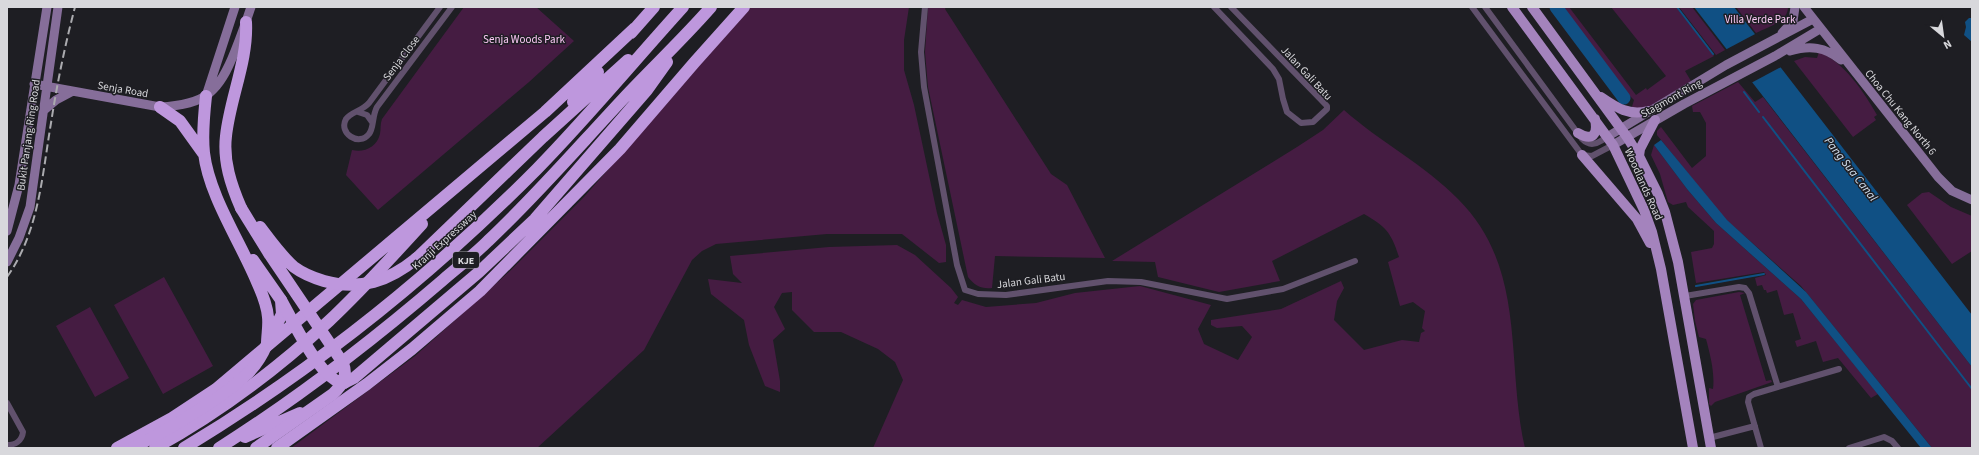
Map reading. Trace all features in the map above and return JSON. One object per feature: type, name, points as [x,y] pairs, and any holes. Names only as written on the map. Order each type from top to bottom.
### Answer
[{"type":"highway","points":[[543,137],[654,7]]},
{"type":"highway","name":"Kranji Expressway","points":[[184,448],[245,411],[289,381],[392,302],[446,256],[537,169],[624,75],[683,7]]},
{"type":"highway","name":"KJE","points":[[220,448],[298,395],[355,352],[488,242],[544,186],[641,80],[682,40],[711,7]]},
{"type":"highway","points":[[277,448],[412,350],[480,291],[539,233],[620,149],[744,7]]},
{"type":"highway","points":[[246,22],[247,39],[226,137],[226,158],[230,180],[241,208],[270,255],[343,363],[346,371],[344,383]]},
{"type":"highway","points":[[241,208],[253,219],[294,267],[316,279],[334,284],[354,286],[371,284],[402,270],[417,258],[543,137],[665,27]]},
{"type":"highway","points":[[117,448],[172,418],[216,389],[545,112],[635,28]]},
{"type":"highway","points":[[256,448],[333,394],[344,383],[354,378],[479,272],[534,219],[648,90],[682,40]]},
{"type":"highway","points":[[206,96],[203,134],[204,154],[214,186],[265,301],[268,317],[267,344]]},
{"type":"highway","points":[[160,107],[180,121],[204,154]]},
{"type":"highway","points":[[155,448],[216,409],[270,371],[328,322],[356,295],[445,197]]},
{"type":"highway","points":[[232,229],[281,300],[325,373],[338,383],[344,383]]},
{"type":"highway","points":[[133,448],[214,399],[246,375],[256,364],[282,314],[281,300]]},
{"type":"highway","points":[[220,448],[367,384]]},
{"type":"main road","name":"Woodlands Road","points":[[1512,7],[1610,141],[1644,210],[1652,232],[1661,269],[1693,448]]},
{"type":"main road","name":"Woodlands Road","points":[[1532,7],[1624,133],[1649,175],[1665,212],[1685,296],[1710,443]]},
{"type":"main road","points":[[1596,94],[1625,112],[1638,114],[1648,111]]},
{"type":"main road","points":[[1578,133],[1585,137],[1591,137],[1597,129],[1595,119]]},
{"type":"main road","points":[[1638,156],[1645,138],[1655,120]]},
{"type":"main road","points":[[1645,138],[1644,150],[1649,175]]},
{"type":"main road","points":[[1582,155],[1637,219],[1661,269]]},
{"type":"street","name":"Bukit Panjang Ring Road","points":[[7,231],[19,185],[47,7]]},
{"type":"street","name":"Bukit Panjang Ring Road","points":[[7,262],[20,238],[30,207],[58,7]]},
{"type":"street","points":[[206,96],[235,7]]},
{"type":"street","name":"Senja Road","points":[[34,84],[71,92],[160,107],[192,102],[206,96],[219,85],[227,72],[251,7]]},
{"type":"street","name":"Senja Close","points":[[440,7],[370,102],[358,112],[350,115],[345,123],[346,132],[352,138],[361,140],[369,135],[377,108],[452,7]]},
{"type":"street","name":"Jalan Gali Batu","points":[[925,7],[921,52],[924,87],[957,265],[965,290],[978,294],[1006,295],[1108,281],[1141,282],[1227,299],[1283,289],[1355,261]]},
{"type":"street","name":"Jalan Gali Batu","points":[[1214,7],[1273,69],[1279,79],[1284,105],[1288,112],[1301,123],[1314,122],[1327,109],[1327,106],[1231,7]]},
{"type":"street","points":[[1472,7],[1582,155],[1592,156],[1610,141]]},
{"type":"street","points":[[1485,7],[1587,144],[1592,145],[1610,141]]},
{"type":"street","points":[[1770,43],[1793,21],[1795,7]]},
{"type":"street","name":"Choa Chu Kang North 6","points":[[1804,7],[1852,70],[1889,114],[1938,177],[1952,190],[1972,200]]},
{"type":"street","name":"Stagmont Ring","points":[[1624,133],[1648,111],[1734,61],[1813,20]]},
{"type":"street","points":[[1777,55],[1820,29]]},
{"type":"street","points":[[1777,55],[1805,47],[1818,48],[1831,53],[1852,70]]},
{"type":"street","name":"Stagmont Ring","points":[[1610,141],[1624,133],[1655,120],[1777,55]]},
{"type":"street","points":[[43,111],[56,100],[71,92]]},
{"type":"street","points":[[358,112],[367,115],[372,122]]},
{"type":"street","points":[[1685,296],[1739,287],[1746,288],[1749,293],[1778,387]]},
{"type":"street","points":[[1761,448],[1748,402],[1749,397],[1839,369]]},
{"type":"street","points":[[7,403],[23,432],[22,437],[17,443],[7,445]]},
{"type":"street","points":[[1710,443],[1755,426]]},
{"type":"street","points":[[1849,448],[1884,437],[1892,441],[1898,448]]},
{"type":"green space","name":"Senja Woods Park","points":[[464,7],[536,7],[574,41],[529,82],[378,210],[346,175],[352,150],[361,151],[373,146],[380,134],[382,119]]},
{"type":"green space","points":[[751,7],[909,7],[904,40],[904,70],[914,105],[937,213],[946,245],[946,262],[939,263],[902,234],[827,234],[716,244],[702,251],[692,260],[644,350],[537,448],[291,448],[415,356],[510,271],[584,197]]},
{"type":"green space","points":[[928,7],[946,7],[945,9],[1051,174],[1067,185],[1105,258],[995,256],[992,288],[978,286],[968,277],[928,87],[925,52]]},
{"type":"green space","points":[[1560,7],[1569,7],[1636,95],[1646,88],[1647,90],[1666,76],[1611,7],[1676,7],[1714,56],[1685,71],[1691,81],[1648,108],[1631,110],[1634,100],[1629,95],[1627,97]]},
{"type":"green space","points":[[1679,7],[1692,7],[1725,50],[1716,55]]},
{"type":"green space","name":"Villa Verde Park","points":[[1736,7],[1788,7],[1785,17],[1756,33]]},
{"type":"green space","points":[[1819,52],[1837,63],[1845,70],[1860,88],[1877,115],[1874,117],[1876,120],[1853,137],[1794,61],[1805,57],[1817,58]]},
{"type":"green space","points":[[1738,82],[1755,102],[1763,97],[1972,367],[1972,448],[1932,448],[1801,286],[1723,217],[1657,135],[1657,131],[1661,127],[1692,168],[1706,156],[1706,123],[1700,112],[1693,112],[1692,106]]},
{"type":"green space","points":[[1344,110],[1372,133],[1431,175],[1458,199],[1480,226],[1495,255],[1505,286],[1510,317],[1519,415],[1525,448],[873,448],[903,380],[895,362],[878,349],[841,332],[814,332],[792,310],[792,292],[782,293],[774,307],[785,329],[773,340],[780,381],[780,392],[765,386],[749,345],[744,320],[711,294],[708,279],[742,283],[733,274],[730,256],[829,247],[897,245],[915,255],[951,288],[958,297],[954,303],[958,305],[962,300],[986,307],[1036,303],[1075,293],[1140,286],[1211,305],[1198,329],[1204,344],[1238,360],[1252,337],[1242,326],[1217,328],[1211,325],[1211,320],[1281,309],[1341,281],[1344,288],[1337,301],[1334,320],[1364,350],[1402,340],[1419,342],[1421,333],[1425,331],[1422,328],[1425,311],[1413,302],[1400,306],[1388,262],[1399,257],[1396,249],[1387,231],[1364,214],[1272,261],[1280,281],[1219,292],[1158,277],[1155,262],[1112,261],[1297,147],[1323,130]]},
{"type":"green space","points":[[1654,145],[1687,189],[1716,223],[1801,299],[1878,394],[1871,398],[1838,358],[1823,362],[1816,341],[1797,347],[1795,341],[1801,339],[1793,313],[1784,315],[1777,290],[1767,293],[1762,285],[1757,286],[1755,278],[1766,275],[1764,272],[1696,283],[1691,252],[1712,248],[1714,244],[1714,231],[1688,207],[1686,202],[1673,205],[1668,202],[1660,174],[1651,155]]},
{"type":"green space","points":[[1929,192],[1951,207],[1972,216],[1972,251],[1952,264],[1907,205],[1922,193]]},
{"type":"green space","points":[[164,277],[213,366],[163,394],[114,305]]},
{"type":"green space","points":[[1739,292],[1745,293],[1740,295],[1766,381],[1771,380],[1772,382],[1715,402],[1711,406],[1709,404],[1709,388],[1713,389],[1712,364],[1706,339],[1699,337],[1693,304],[1696,300]]},
{"type":"green space","points":[[90,307],[129,378],[95,397],[56,326]]},
{"type":"water","name":"Pang Sua Canal","points":[[1694,7],[1734,7],[1972,315],[1972,367]]},
{"type":"water","points":[[1969,18],[1972,18],[1972,42],[1964,35],[1966,27],[1965,22]]},
{"type":"water","points":[[1661,140],[1727,220],[1806,292],[1932,448],[1921,448],[1801,299],[1716,223],[1687,189],[1654,145]]},
{"type":"pier","points":[[1757,33],[1783,66],[1751,83],[1725,50]]},
{"type":"waterway","points":[[1556,7],[1624,98]]},
{"type":"waterway","points":[[1677,7],[1713,54]]},
{"type":"waterway","points":[[1744,92],[1759,112]]},
{"type":"waterway","points":[[1763,117],[1972,389]]},
{"type":"waterway","points":[[1696,286],[1764,274]]},
{"type":"railway","points":[[7,277],[18,260],[26,241],[38,203],[53,108],[75,7]]}]
